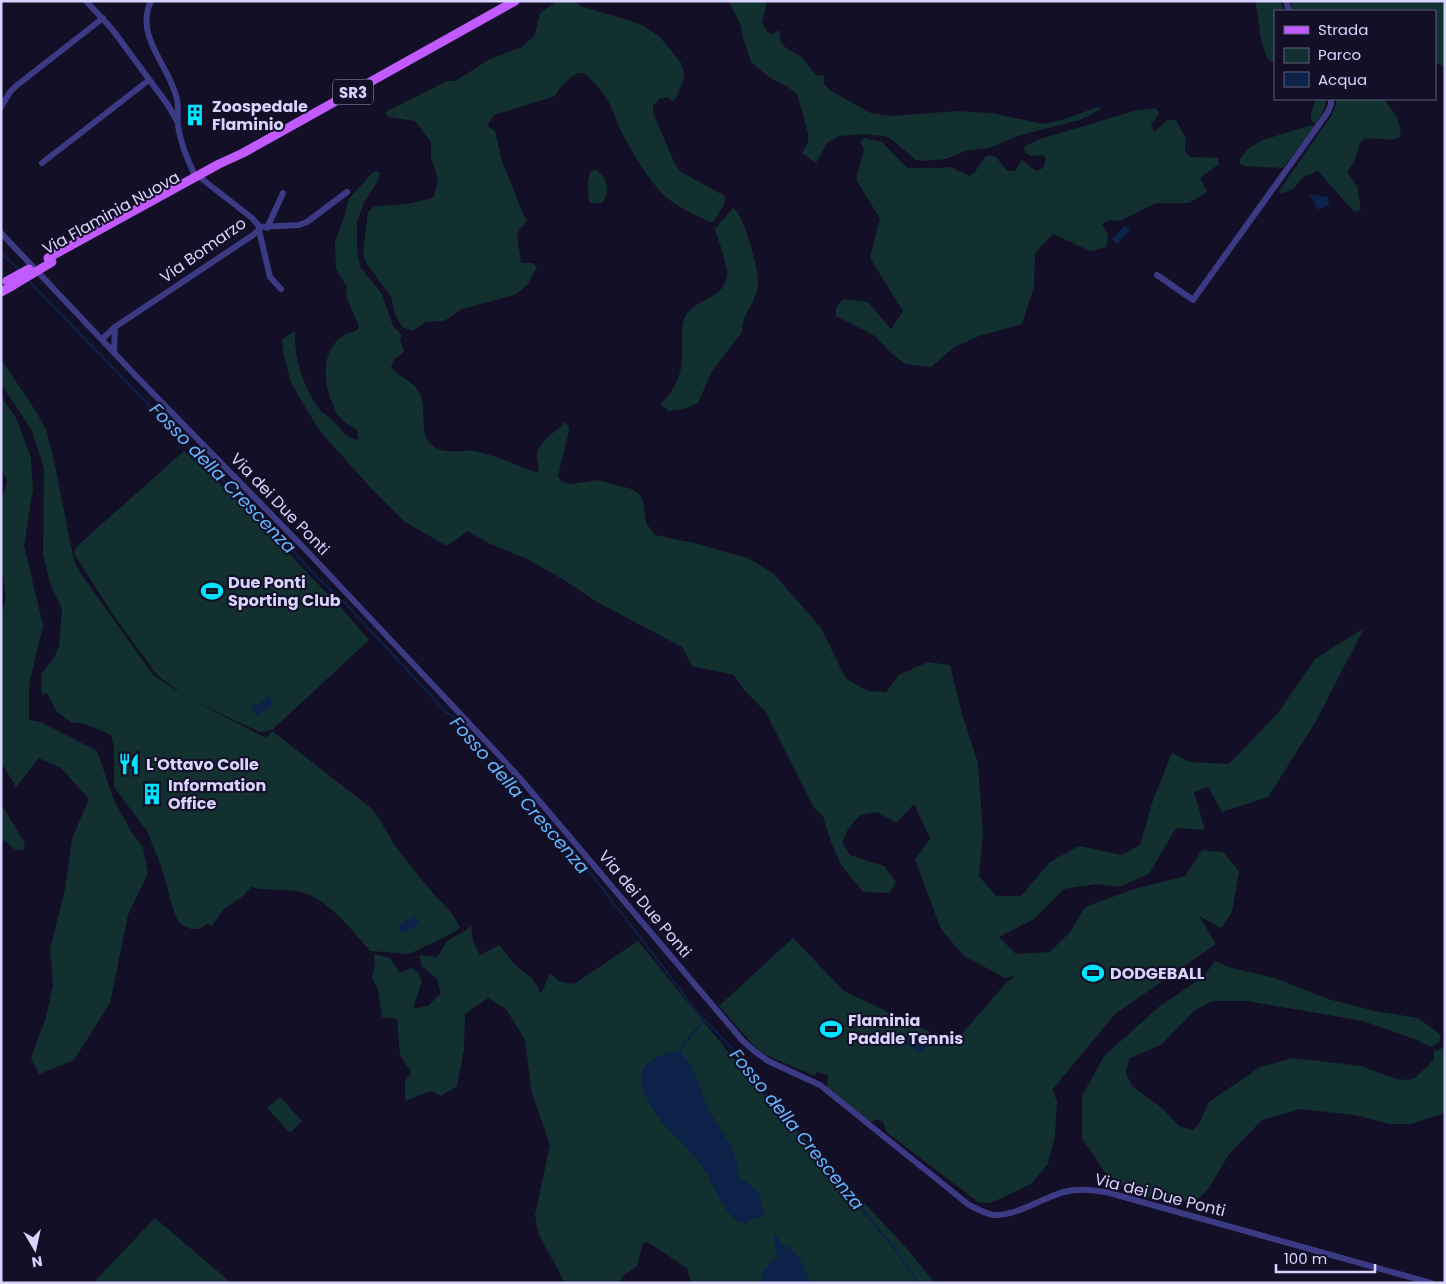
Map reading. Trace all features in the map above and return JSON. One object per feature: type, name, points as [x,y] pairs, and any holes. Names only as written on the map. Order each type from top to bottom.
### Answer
[{"type":"main road","name":"Via Flaminia Nuova","points":[[1,292],[7,284],[226,165],[234,158],[515,1]]},
{"type":"street","name":"Via Bomarzo","points":[[86,1],[103,18],[168,105],[178,124]]},
{"type":"street","name":"Via Bomarzo","points":[[102,339],[115,327],[259,228],[252,218],[199,178],[184,153],[178,124],[176,94],[153,46],[147,28],[148,11],[151,1]]},
{"type":"street","points":[[1,107],[16,86],[103,18]]},
{"type":"street","points":[[42,163],[149,80]]},
{"type":"street","points":[[1157,275],[1193,300],[1328,112],[1331,100]]},
{"type":"street","points":[[281,289],[270,277],[259,228],[299,225],[307,222],[347,192]]},
{"type":"street","points":[[267,228],[283,193]]},
{"type":"street","name":"Via dei Due Ponti","points":[[1,233],[305,549],[524,783],[753,1050],[768,1061],[820,1085],[969,1205],[994,1215],[1006,1214],[1064,1192],[1085,1189],[1106,1192],[1430,1283]]},
{"type":"street","points":[[114,351],[115,327]]},
{"type":"green space","points":[[557,1],[573,1],[582,7],[642,25],[660,37],[681,63],[684,79],[675,100],[672,101],[668,97],[659,99],[653,106],[653,113],[675,164],[681,172],[725,196],[724,205],[714,221],[710,222],[694,215],[666,197],[654,184],[636,157],[620,129],[604,94],[589,77],[579,73],[567,81],[555,96],[494,115],[487,126],[495,131],[502,161],[527,221],[519,230],[517,236],[521,263],[533,263],[537,267],[527,285],[515,295],[462,309],[444,321],[426,322],[413,331],[402,327],[395,314],[391,297],[365,261],[363,251],[368,212],[374,206],[404,204],[434,197],[438,179],[431,158],[431,142],[415,121],[389,117],[385,112],[447,81],[455,81],[490,59],[522,47],[534,36],[540,13]]},
{"type":"green space","points":[[728,1],[767,1],[762,23],[767,32],[772,34],[780,30],[782,44],[800,56],[816,75],[824,75],[824,84],[831,91],[871,113],[892,116],[957,111],[991,113],[1043,124],[1062,120],[1098,107],[1101,109],[1080,120],[1017,136],[990,148],[965,151],[946,159],[916,160],[890,138],[883,136],[863,134],[839,136],[827,143],[816,163],[802,153],[808,142],[808,133],[797,94],[770,78],[751,62],[740,23]]},
{"type":"green space","points":[[1255,1],[1281,1],[1284,10],[1274,10],[1274,62],[1271,62],[1264,51]]},
{"type":"green space","points":[[1290,1],[1445,1],[1445,67],[1436,62],[1436,10],[1292,10]]},
{"type":"green space","points":[[1316,100],[1327,100],[1323,112],[1316,124],[1311,118]]},
{"type":"green space","points":[[1336,100],[1385,100],[1396,116],[1400,126],[1400,137],[1395,139],[1371,138],[1361,141],[1354,162],[1347,172],[1357,186],[1361,210],[1354,212],[1318,171],[1303,177],[1294,188],[1282,194],[1279,191],[1332,115]]},
{"type":"green space","points":[[1156,108],[1159,113],[1151,125],[1154,132],[1167,120],[1176,120],[1186,139],[1185,152],[1191,157],[1218,158],[1219,164],[1200,178],[1207,192],[1189,203],[1156,203],[1120,221],[1110,220],[1102,224],[1108,234],[1106,247],[1090,251],[1053,234],[1035,253],[1034,287],[1022,324],[979,336],[954,347],[931,367],[905,364],[875,336],[836,316],[836,308],[843,299],[868,302],[891,329],[903,311],[870,258],[880,219],[856,179],[864,149],[860,142],[864,138],[882,142],[907,168],[951,167],[969,176],[974,173],[986,156],[995,156],[1007,171],[1015,171],[1022,160],[1036,171],[1043,168],[1046,159],[1043,155],[1032,156],[1025,153],[1024,147],[1037,140],[1134,111]]},
{"type":"green space","points":[[1312,125],[1314,127],[1283,168],[1244,166],[1240,164],[1240,159],[1249,148],[1263,140]]},
{"type":"green space","points":[[597,170],[607,186],[606,195],[602,203],[590,203],[588,191],[589,178],[591,171]]},
{"type":"green space","points":[[377,171],[380,173],[379,179],[364,203],[357,221],[357,249],[360,267],[382,294],[393,326],[402,335],[400,341],[404,349],[403,353],[395,359],[391,367],[397,374],[413,384],[419,392],[422,398],[425,433],[431,444],[436,448],[448,451],[479,452],[538,473],[537,457],[540,447],[546,439],[562,426],[563,422],[568,425],[569,431],[558,476],[562,482],[571,484],[597,480],[632,489],[639,494],[643,501],[646,523],[655,535],[694,543],[748,558],[774,574],[821,628],[846,679],[868,691],[886,692],[899,675],[928,662],[950,665],[962,714],[978,763],[983,834],[979,876],[996,896],[1021,896],[1050,862],[1079,846],[1122,855],[1140,845],[1153,800],[1172,753],[1190,762],[1229,764],[1278,713],[1315,659],[1364,628],[1315,723],[1268,797],[1222,812],[1208,787],[1194,792],[1205,830],[1176,828],[1149,874],[1119,887],[1097,884],[1064,889],[1034,919],[999,937],[1016,954],[1050,952],[1071,931],[1085,907],[1134,889],[1185,876],[1202,850],[1223,852],[1239,871],[1232,912],[1221,928],[1199,916],[1216,944],[1115,1014],[1052,1090],[1057,1101],[1055,1136],[1048,1164],[1031,1184],[991,1203],[978,1202],[886,1132],[883,1122],[877,1119],[871,1122],[827,1088],[828,1075],[817,1072],[815,1076],[768,1056],[755,1047],[719,1006],[793,938],[844,991],[954,1043],[1006,983],[1015,976],[1005,978],[964,956],[941,929],[915,860],[930,838],[914,804],[896,823],[878,812],[860,815],[848,829],[842,842],[850,855],[884,866],[896,882],[889,893],[863,892],[842,866],[831,842],[823,816],[814,808],[765,711],[744,690],[734,675],[692,666],[682,647],[597,602],[564,580],[525,558],[490,544],[468,531],[447,546],[405,522],[370,487],[319,430],[291,383],[282,340],[295,331],[298,362],[304,382],[313,400],[321,411],[344,433],[358,440],[357,430],[343,420],[336,411],[328,392],[326,381],[327,359],[336,341],[356,331],[359,326],[346,296],[347,287],[336,269],[335,241],[345,215],[348,200],[373,172]]},
{"type":"green space","points":[[733,208],[742,220],[753,254],[758,281],[756,293],[745,318],[742,332],[712,371],[698,403],[684,409],[669,411],[660,404],[673,389],[679,377],[682,364],[682,330],[686,315],[691,309],[720,291],[727,277],[725,260],[715,229]]},
{"type":"green space","points":[[1,359],[46,430],[74,561],[81,574],[154,676],[184,695],[157,675],[114,616],[74,554],[76,547],[184,451],[256,517],[338,604],[369,640],[272,730],[261,732],[253,729],[190,699],[266,738],[272,731],[371,808],[396,847],[451,913],[460,928],[409,954],[370,951],[339,916],[311,895],[295,891],[251,887],[243,896],[224,909],[212,926],[207,924],[199,929],[191,929],[180,924],[174,912],[161,866],[147,831],[114,787],[114,747],[111,735],[86,724],[71,722],[57,712],[47,693],[42,695],[41,674],[54,658],[59,646],[62,609],[50,584],[43,553],[44,468],[31,429],[1,384]]},
{"type":"green space","points":[[1,396],[16,418],[31,458],[33,489],[24,546],[43,625],[29,685],[29,720],[41,722],[97,751],[114,800],[132,833],[143,847],[148,873],[128,915],[110,1003],[74,1060],[39,1074],[31,1058],[46,1017],[53,986],[50,949],[65,889],[72,839],[89,799],[61,768],[39,758],[16,787],[1,762],[1,618],[6,598],[1,563],[1,504],[7,480],[1,470]]},
{"type":"green space","points":[[1,803],[25,844],[23,850],[14,849],[4,840],[1,843]]},
{"type":"green space","points":[[471,924],[473,942],[480,955],[499,945],[515,965],[533,979],[541,994],[550,973],[559,981],[574,984],[638,941],[752,1081],[908,1250],[935,1283],[691,1283],[687,1268],[646,1241],[642,1246],[637,1266],[624,1275],[619,1283],[565,1283],[538,1233],[535,1215],[550,1145],[532,1094],[525,1040],[506,1009],[488,998],[465,1014],[464,1049],[457,1086],[441,1096],[431,1091],[405,1101],[405,1082],[411,1072],[400,1055],[397,1019],[382,1017],[378,990],[372,978],[375,964],[374,954],[390,958],[400,973],[411,968],[417,971],[422,981],[413,1009],[429,1005],[441,993],[437,979],[422,966],[419,955],[437,957],[448,940],[467,930]]},
{"type":"green space","points":[[1215,961],[1231,968],[1275,978],[1328,999],[1375,1011],[1418,1018],[1441,1035],[1439,1043],[1430,1047],[1417,1040],[1363,1021],[1247,1001],[1212,1001],[1194,1011],[1162,1044],[1129,1059],[1126,1073],[1132,1086],[1163,1109],[1179,1126],[1193,1130],[1199,1124],[1209,1102],[1260,1067],[1293,1058],[1361,1066],[1396,1079],[1408,1080],[1416,1077],[1427,1067],[1434,1059],[1434,1051],[1441,1049],[1445,1045],[1445,1113],[1411,1124],[1390,1124],[1355,1115],[1300,1109],[1262,1120],[1229,1154],[1209,1188],[1198,1199],[1183,1201],[1150,1197],[1126,1189],[1104,1171],[1082,1138],[1082,1096],[1104,1056],[1160,1006],[1203,977]]},
{"type":"green space","points":[[280,1097],[302,1121],[290,1133],[267,1108]]},
{"type":"green space","points":[[155,1218],[229,1281],[231,1283],[93,1283]]},
{"type":"water","points":[[1310,194],[1327,197],[1329,205],[1317,210],[1314,201],[1309,196]]},
{"type":"water","points":[[1125,225],[1130,230],[1117,244],[1112,239]]},
{"type":"water","points":[[269,696],[275,705],[257,715],[253,711],[252,704],[259,705]]},
{"type":"water","points":[[416,916],[420,924],[402,933],[398,925]]},
{"type":"water","points":[[906,1035],[928,1044],[922,1053],[902,1043]]},
{"type":"water","points":[[671,1052],[682,1053],[691,1065],[708,1109],[731,1146],[741,1178],[760,1194],[764,1214],[758,1219],[753,1218],[748,1223],[734,1218],[722,1203],[697,1159],[656,1115],[650,1104],[642,1083],[641,1076],[643,1070],[650,1061]]},
{"type":"water","points":[[776,1235],[781,1245],[789,1247],[800,1259],[811,1283],[762,1283],[764,1271],[777,1257],[774,1236]]},
{"type":"waterway","name":"Fosso della Crescenza","points":[[1,253],[19,270]]},
{"type":"waterway","name":"Fosso della Crescenza","points":[[27,279],[207,465],[244,499],[318,578],[346,604],[446,712],[461,722],[470,737],[596,880],[699,1014],[751,1068],[765,1092],[895,1249],[918,1283]]},
{"type":"waterway","points":[[679,1052],[686,1041],[705,1020]]},
{"type":"place","name":"Zoospedale Flaminio","points":[[195,115]]},
{"type":"place","name":"Due Ponti Sporting Club","points":[[212,591]]},
{"type":"place","name":"L'Ottavo Colle","points":[[129,764]]},
{"type":"place","name":"Information Office","points":[[152,794]]},
{"type":"place","name":"DODGEBALL","points":[[1093,973]]},
{"type":"place","name":"Flaminia Paddle Tennis","points":[[831,1029]]}]
